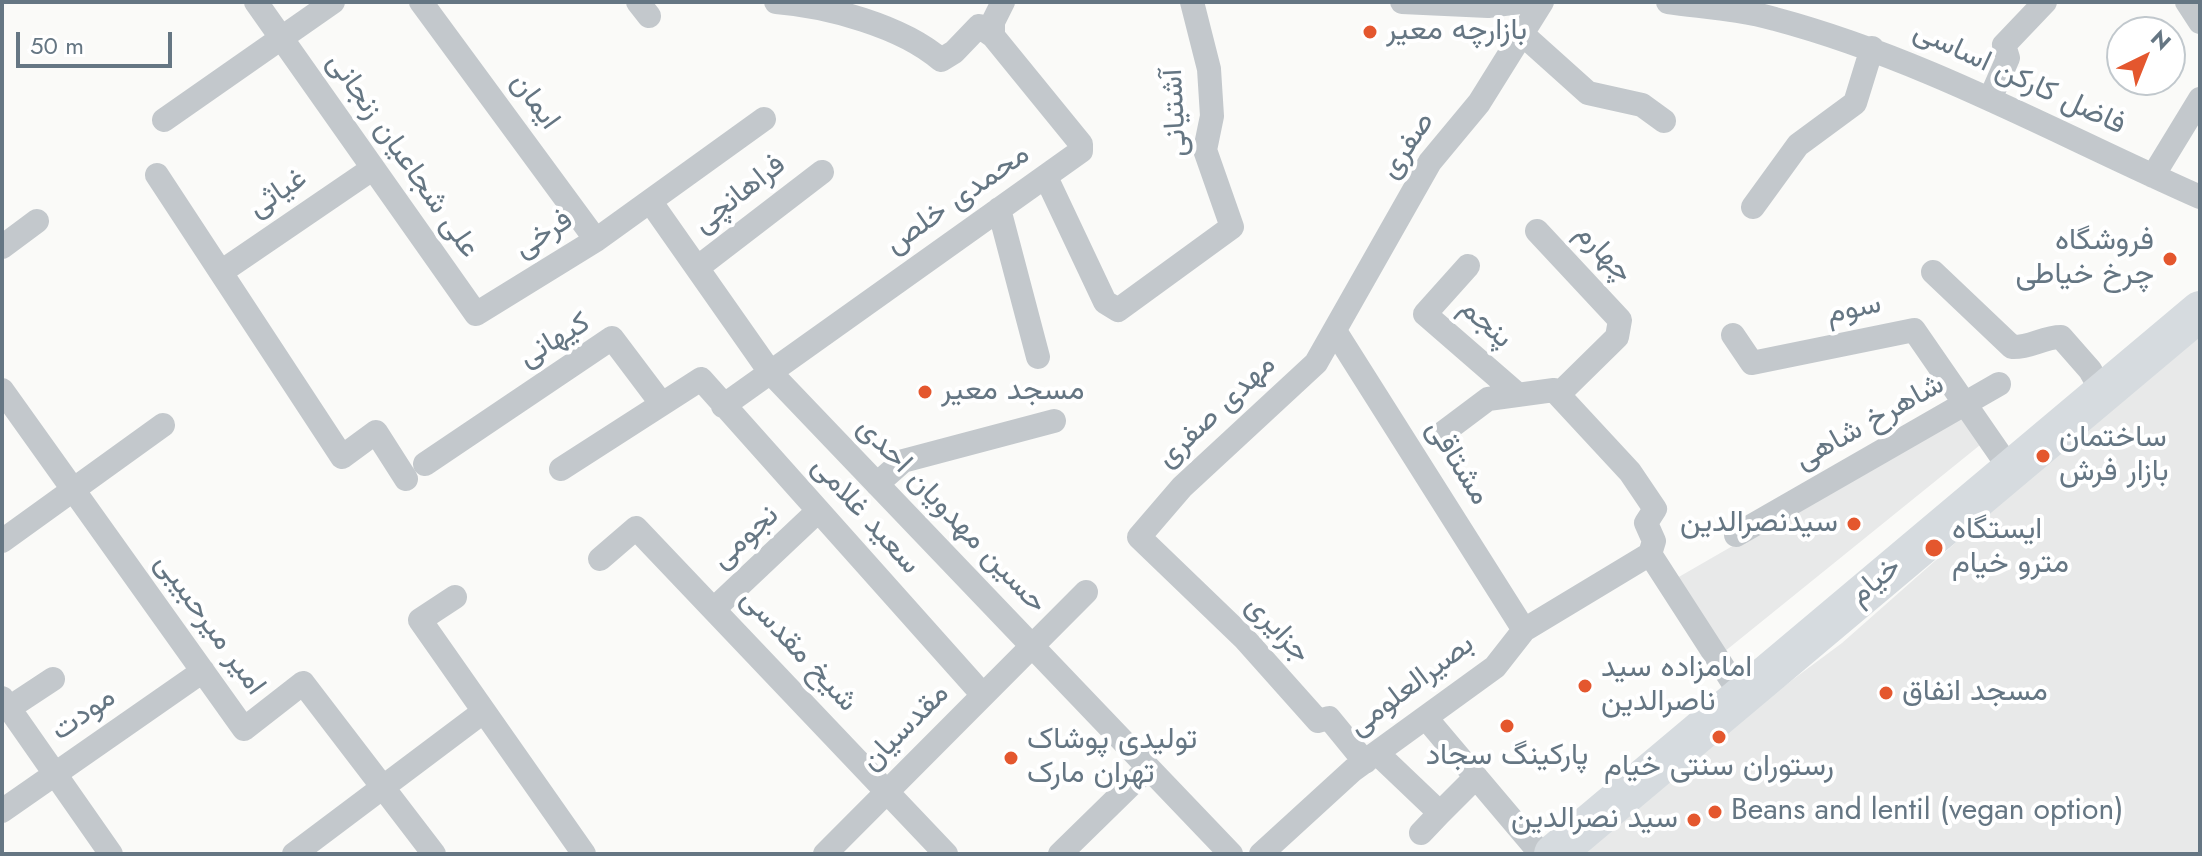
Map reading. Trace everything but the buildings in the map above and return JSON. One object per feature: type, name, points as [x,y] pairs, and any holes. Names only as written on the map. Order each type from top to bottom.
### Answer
[{"type":"main road","name":"خیام","points":[[1554,854],[2200,311]]},
{"type":"street","name":"علی شجاعیان زنجانی","points":[[256,2],[470,311]]},
{"type":"street","points":[[164,120],[333,2]]},
{"type":"street","name":"ایمان","points":[[421,2],[596,240]]},
{"type":"street","points":[[776,2],[810,5],[920,42],[941,60],[954,52],[979,26],[993,36]]},
{"type":"street","points":[[993,36],[993,22],[1003,2]]},
{"type":"street","name":"آشتیانی","points":[[1046,177],[1105,302],[1118,310],[1232,227],[1205,150],[1212,116],[1209,69],[1192,2]]},
{"type":"street","points":[[1402,2],[1488,6],[1520,2]]},
{"type":"street","name":"صفری","points":[[1335,331],[1430,162],[1479,103],[1520,32],[1542,2]]},
{"type":"street","name":"فاضل کارکن اساسی","points":[[1668,2],[1775,10],[1990,99],[2200,197]]},
{"type":"street","points":[[1990,99],[2008,58],[2004,45],[2045,2]]},
{"type":"street","points":[[2187,2],[2200,22]]},
{"type":"street","points":[[1520,32],[1588,93],[1642,105],[1664,121]]},
{"type":"street","name":"محمدی خلص","points":[[723,406],[1077,156],[1081,144],[993,36]]},
{"type":"street","points":[[1753,207],[1798,145],[1855,103],[1872,48]]},
{"type":"street","points":[[2153,176],[2200,99]]},
{"type":"street","name":"فرخی","points":[[470,311],[483,313],[596,240],[764,119]]},
{"type":"street","name":"غیاثی","points":[[221,272],[372,169]]},
{"type":"street","name":"فراهانچی","points":[[697,268],[822,172]]},
{"type":"street","points":[[157,175],[221,272]]},
{"type":"street","name":"حسین مهدویان احدی","points":[[650,201],[770,372],[1231,854]]},
{"type":"street","points":[[999,209],[1038,357]]},
{"type":"street","points":[[2,247],[37,221]]},
{"type":"street","name":"چهارم","points":[[1537,231],[1620,320],[1617,337],[1560,393]]},
{"type":"street","name":"پنجم","points":[[1468,266],[1425,314],[1516,393]]},
{"type":"street","name":"کیهانی","points":[[221,272],[342,457],[376,432],[416,472],[612,338],[661,403]]},
{"type":"street","points":[[1933,272],[2012,347],[2024,347],[2043,337],[2061,337],[2090,370],[2103,393]]},
{"type":"street","name":"سوم","points":[[1733,335],[1752,363],[1914,330],[1966,402]]},
{"type":"street","name":"مهدی صفری","points":[[1139,537],[1182,487],[1316,363],[1335,331]]},
{"type":"street","name":"مشتاقی","points":[[1335,331],[1524,630]]},
{"type":"street","name":"سعید غلامی","points":[[661,403],[701,379],[983,695]]},
{"type":"street","points":[[1966,402],[1999,384]]},
{"type":"street","points":[[1440,435],[1488,399],[1543,389],[1560,393],[1630,472],[1655,509],[1646,523],[1654,541],[1650,554],[1741,695]]},
{"type":"street","name":"امیر میرحبیبی","points":[[2,390],[244,729],[303,683],[385,786]]},
{"type":"street","name":"شاهرخ شاهی","points":[[1736,535],[1966,402],[2010,469]]},
{"type":"street","points":[[561,469],[661,403]]},
{"type":"street","points":[[877,484],[903,461],[1054,421]]},
{"type":"street","points":[[2,541],[163,425]]},
{"type":"street","name":"نجومی","points":[[714,609],[818,511]]},
{"type":"street","name":"شیخ مقدسی","points":[[600,559],[636,528],[946,854]]},
{"type":"street","name":"جزایری","points":[[1139,537],[1244,638],[1318,721],[1329,718],[1440,813]]},
{"type":"street","name":"بصیرالعلومی","points":[[1261,854],[1371,757],[1495,667],[1524,630],[1650,554]]},
{"type":"street","points":[[1032,646],[1086,592]]},
{"type":"street","points":[[455,597],[420,620],[584,854]]},
{"type":"street","name":"مقدسیان","points":[[825,854],[1032,646]]},
{"type":"street","name":"مودت","points":[[2,811],[203,671]]},
{"type":"street","points":[[53,679],[6,703],[111,854]]},
{"type":"street","points":[[294,854],[483,712]]},
{"type":"street","points":[[1426,718],[1541,854]]},
{"type":"street","points":[[1060,854],[1148,768]]},
{"type":"street","points":[[1421,833],[1476,777]]},
{"type":"street","points":[[385,786],[434,854]]},
{"type":"shaded area","points":[[2200,327],[2200,854],[1584,854],[1737,721],[1842,643]]},
{"type":"shaded area","points":[[1965,412],[1985,441],[1724,652],[1677,578]]},
{"type":"place","name":"بازارچه معیر","points":[[1370,32]]},
{"type":"place","name":"فروشگاه چرخ خیاطی","points":[[2170,259]]},
{"type":"place","name":"مسجد معیر","points":[[925,392]]},
{"type":"place","name":"ساختمان بازار فرش","points":[[2043,456]]},
{"type":"place","name":"سیدنصرالدین","points":[[1854,524]]},
{"type":"place","name":"ایستگاه مترو خیام","points":[[1934,548]]},
{"type":"place","name":"امامزاده سید ناصرالدین","points":[[1585,686]]},
{"type":"place","name":"مسجد انفاق","points":[[1886,693]]},
{"type":"place","name":"پارکینگ سجاد","points":[[1507,726]]},
{"type":"place","name":"رستوران سنتی خیام","points":[[1719,737]]},
{"type":"place","name":"تولیدی پوشاک تهران مارک","points":[[1011,758]]},
{"type":"place","name":"Beans and lentil (vegan option)","points":[[1715,812]]},
{"type":"place","name":"سید نصرالدین","points":[[1694,820]]}]
